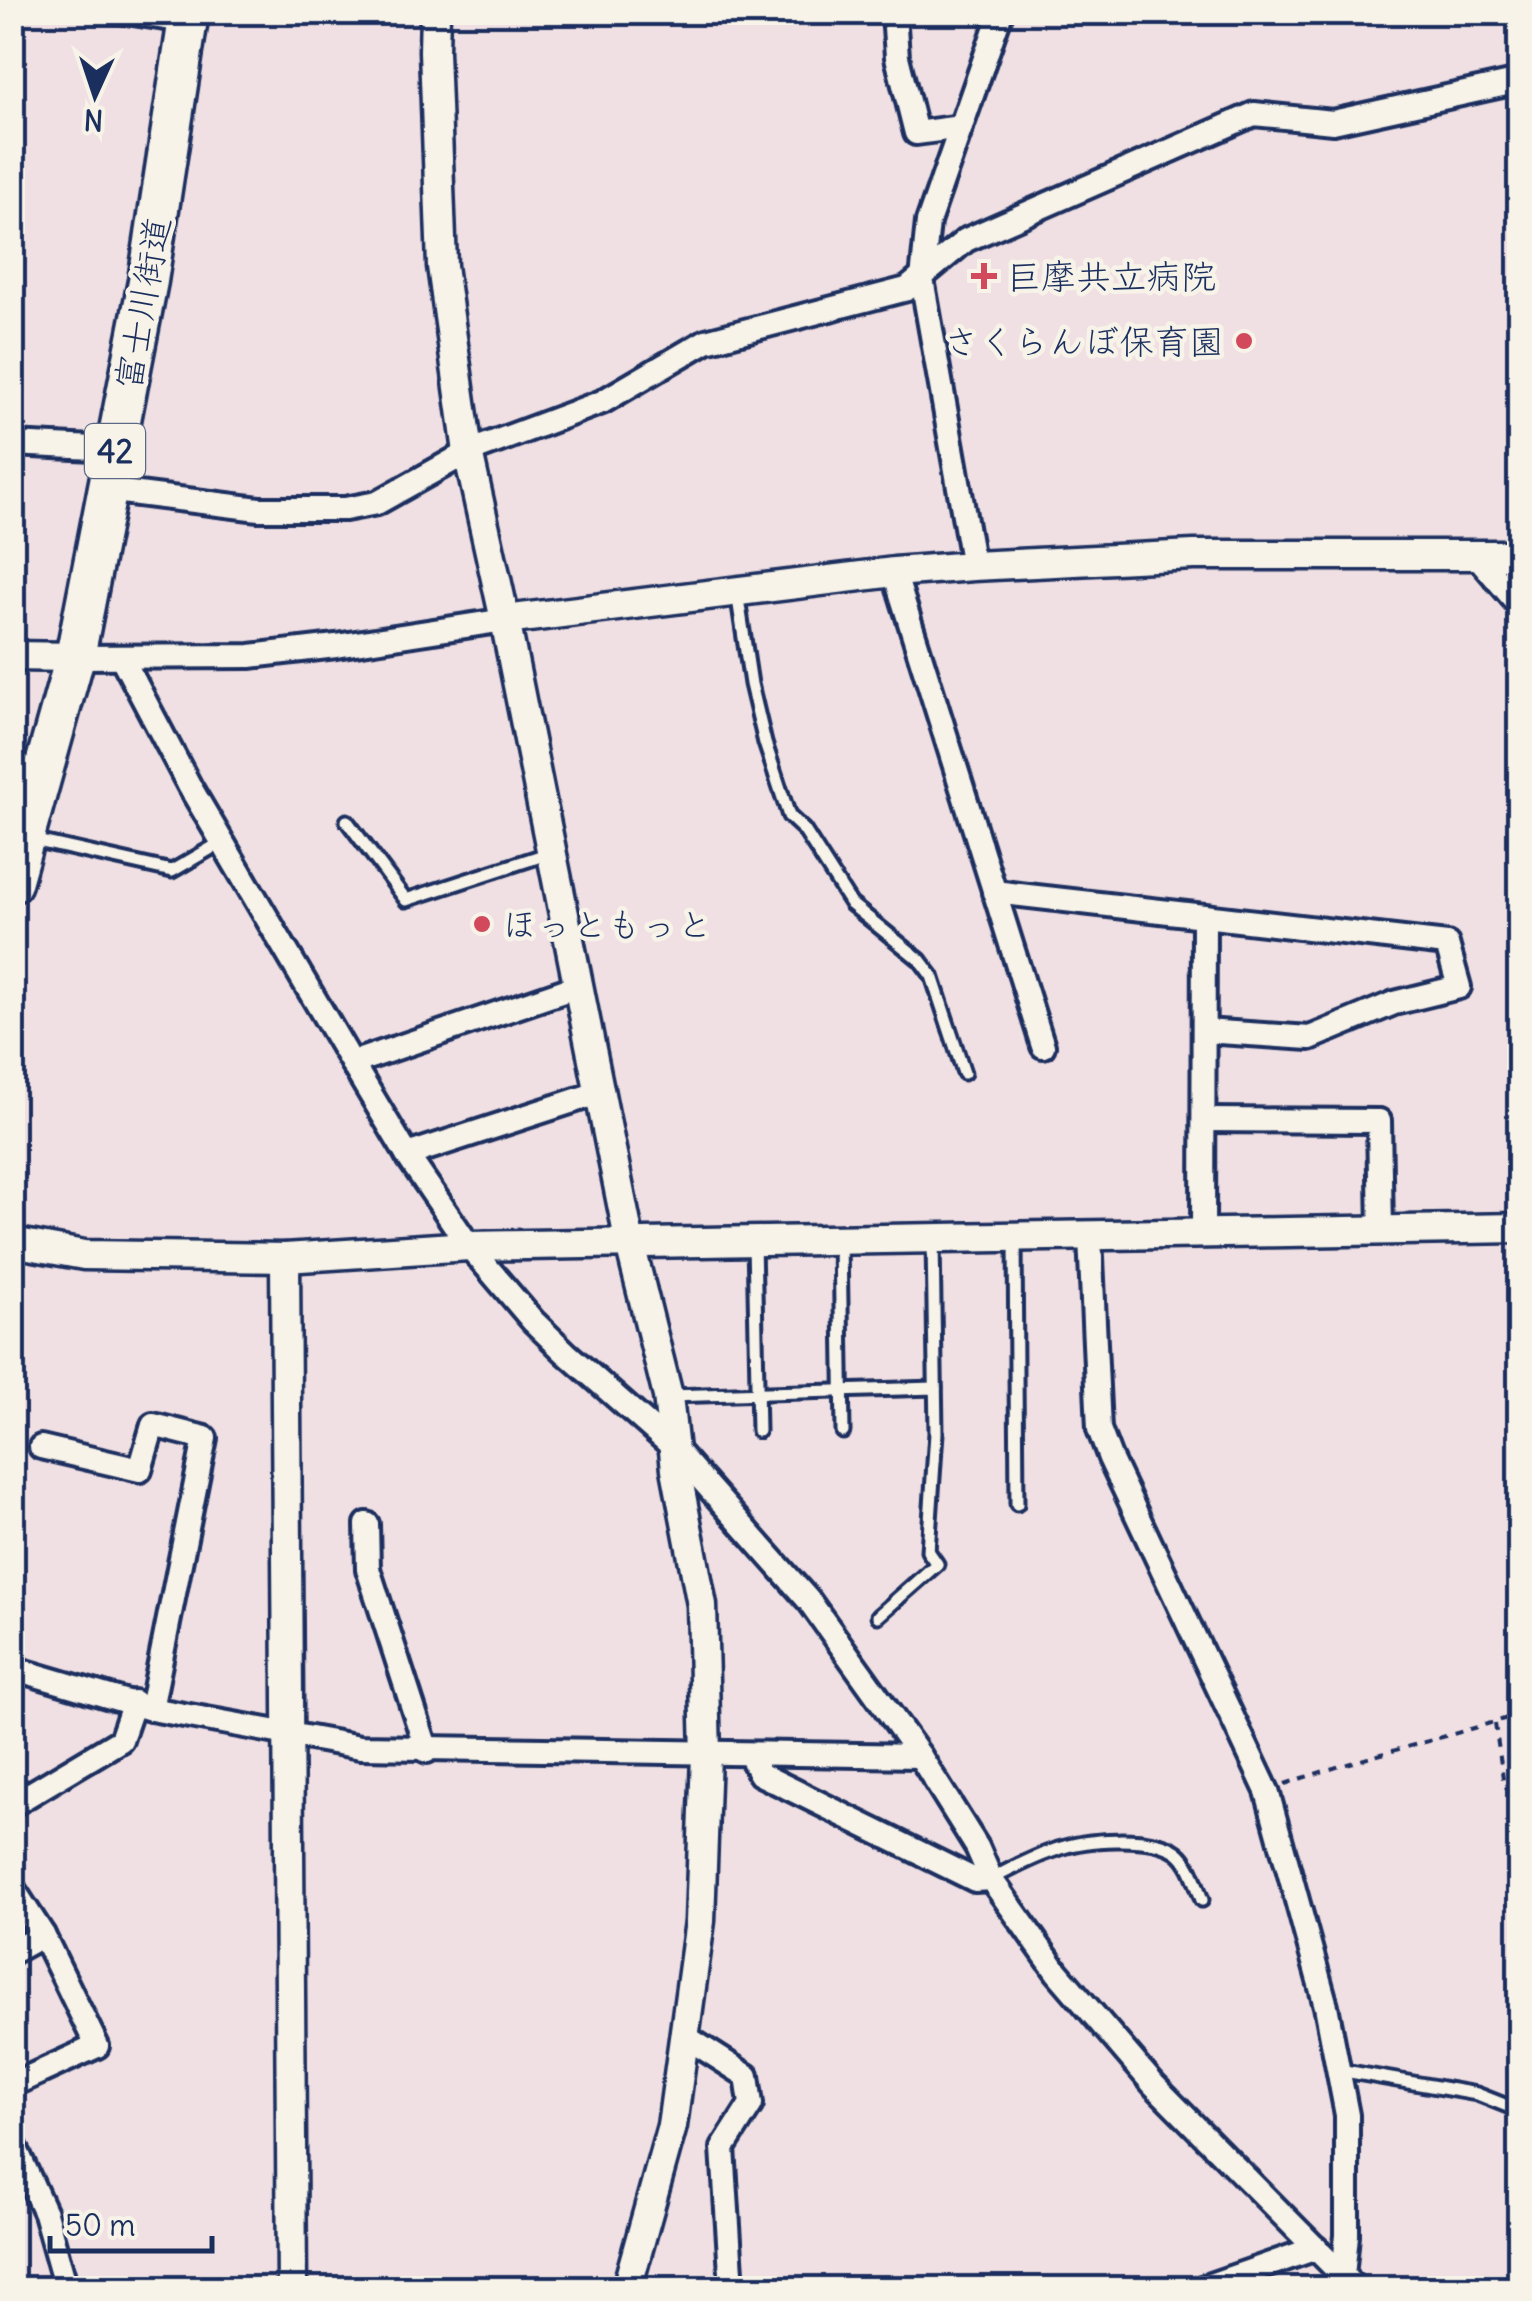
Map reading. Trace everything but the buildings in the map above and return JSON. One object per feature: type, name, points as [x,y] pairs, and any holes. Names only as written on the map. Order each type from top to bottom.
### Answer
[{"type":"main road","name":"富士川街道","points":[[12,884],[75,657],[148,281],[188,20]]},
{"type":"street","points":[[436,12],[442,266],[468,452],[506,620],[630,1244],[668,1396],[673,1447],[702,1605],[706,1754],[700,1921],[672,2126],[627,2288]]},
{"type":"street","points":[[894,12],[897,58],[916,133],[961,126]]},
{"type":"street","points":[[973,566],[922,279],[928,222],[1001,12]]},
{"type":"street","points":[[106,490],[259,509],[345,510],[377,504],[468,452],[602,402],[706,341],[907,289],[966,240],[1254,114],[1333,122],[1520,80]]},
{"type":"street","points":[[12,444],[115,449]]},
{"type":"street","points":[[12,656],[250,656],[506,620],[894,572],[973,566],[1194,554],[1520,555]]},
{"type":"street","points":[[1476,555],[1520,606]]},
{"type":"street","points":[[894,572],[1043,1046]]},
{"type":"street","points":[[122,658],[222,842],[352,1063],[407,1155],[469,1246],[566,1353],[673,1447],[810,1602],[920,1756],[977,1847],[991,1878],[1057,1972],[1154,2085],[1349,2282]]},
{"type":"street","points":[[994,892],[1446,944],[1459,987],[1394,1003],[1310,1038],[1204,1031]]},
{"type":"street","points":[[1204,916],[1204,1235]]},
{"type":"street","points":[[352,1063],[578,986]]},
{"type":"street","points":[[407,1155],[601,1092]]},
{"type":"street","points":[[1204,1120],[1380,1121],[1381,1231]]},
{"type":"street","points":[[12,1242],[84,1255],[285,1258],[469,1246],[1520,1228]]},
{"type":"street","points":[[1090,1237],[1100,1429],[1110,1458],[1267,1791],[1326,2006],[1347,2115],[1349,2282]]},
{"type":"street","points":[[285,1258],[292,2288]]},
{"type":"street","points":[[12,1805],[120,1740],[143,1706],[205,1438],[152,1425],[140,1470],[41,1447]]},
{"type":"street","points":[[367,1524],[368,1568],[427,1751]]},
{"type":"street","points":[[12,1668],[143,1706],[360,1747],[920,1756]]},
{"type":"street","points":[[750,1755],[760,1774],[975,1880],[991,1878]]},
{"type":"street","points":[[12,1887],[43,1934],[96,2046],[12,2086]]},
{"type":"street","points":[[12,1952],[43,1934]]},
{"type":"street","points":[[686,2038],[748,2076],[751,2104],[723,2148],[732,2288]]},
{"type":"street","points":[[12,2140],[45,2213],[66,2288]]},
{"type":"street","points":[[1202,2288],[1316,2248]]},
{"type":"lane","points":[[92,12],[188,20]]},
{"type":"lane","points":[[736,592],[761,728],[789,816],[804,830],[851,904],[920,960],[932,976],[964,1073]]},
{"type":"lane","points":[[346,821],[406,900],[550,854]]},
{"type":"lane","points":[[24,838],[172,871],[222,842]]},
{"type":"lane","points":[[1015,1238],[1017,1504]]},
{"type":"lane","points":[[878,1616],[937,1564],[928,1551],[935,1388],[933,1240]]},
{"type":"lane","points":[[840,1241],[843,1432]]},
{"type":"lane","points":[[754,1242],[758,1430]]},
{"type":"lane","points":[[668,1396],[935,1388]]},
{"type":"lane","points":[[991,1878],[1058,1848],[1110,1840],[1158,1843],[1178,1853],[1191,1870],[1202,1900]]},
{"type":"lane","points":[[1338,2070],[1477,2094],[1520,2111]]},
{"type":"path","points":[[1267,1791],[1410,1744],[1495,1724],[1520,1714]]},
{"type":"path","points":[[1495,1724],[1504,1785],[1520,1802]]},
{"type":"place","name":"巨摩共立病院","points":[[984,276]]},
{"type":"place","name":"さくらんぼ保育園","points":[[1244,341]]},
{"type":"place","name":"ほっともっと","points":[[482,924]]}]
